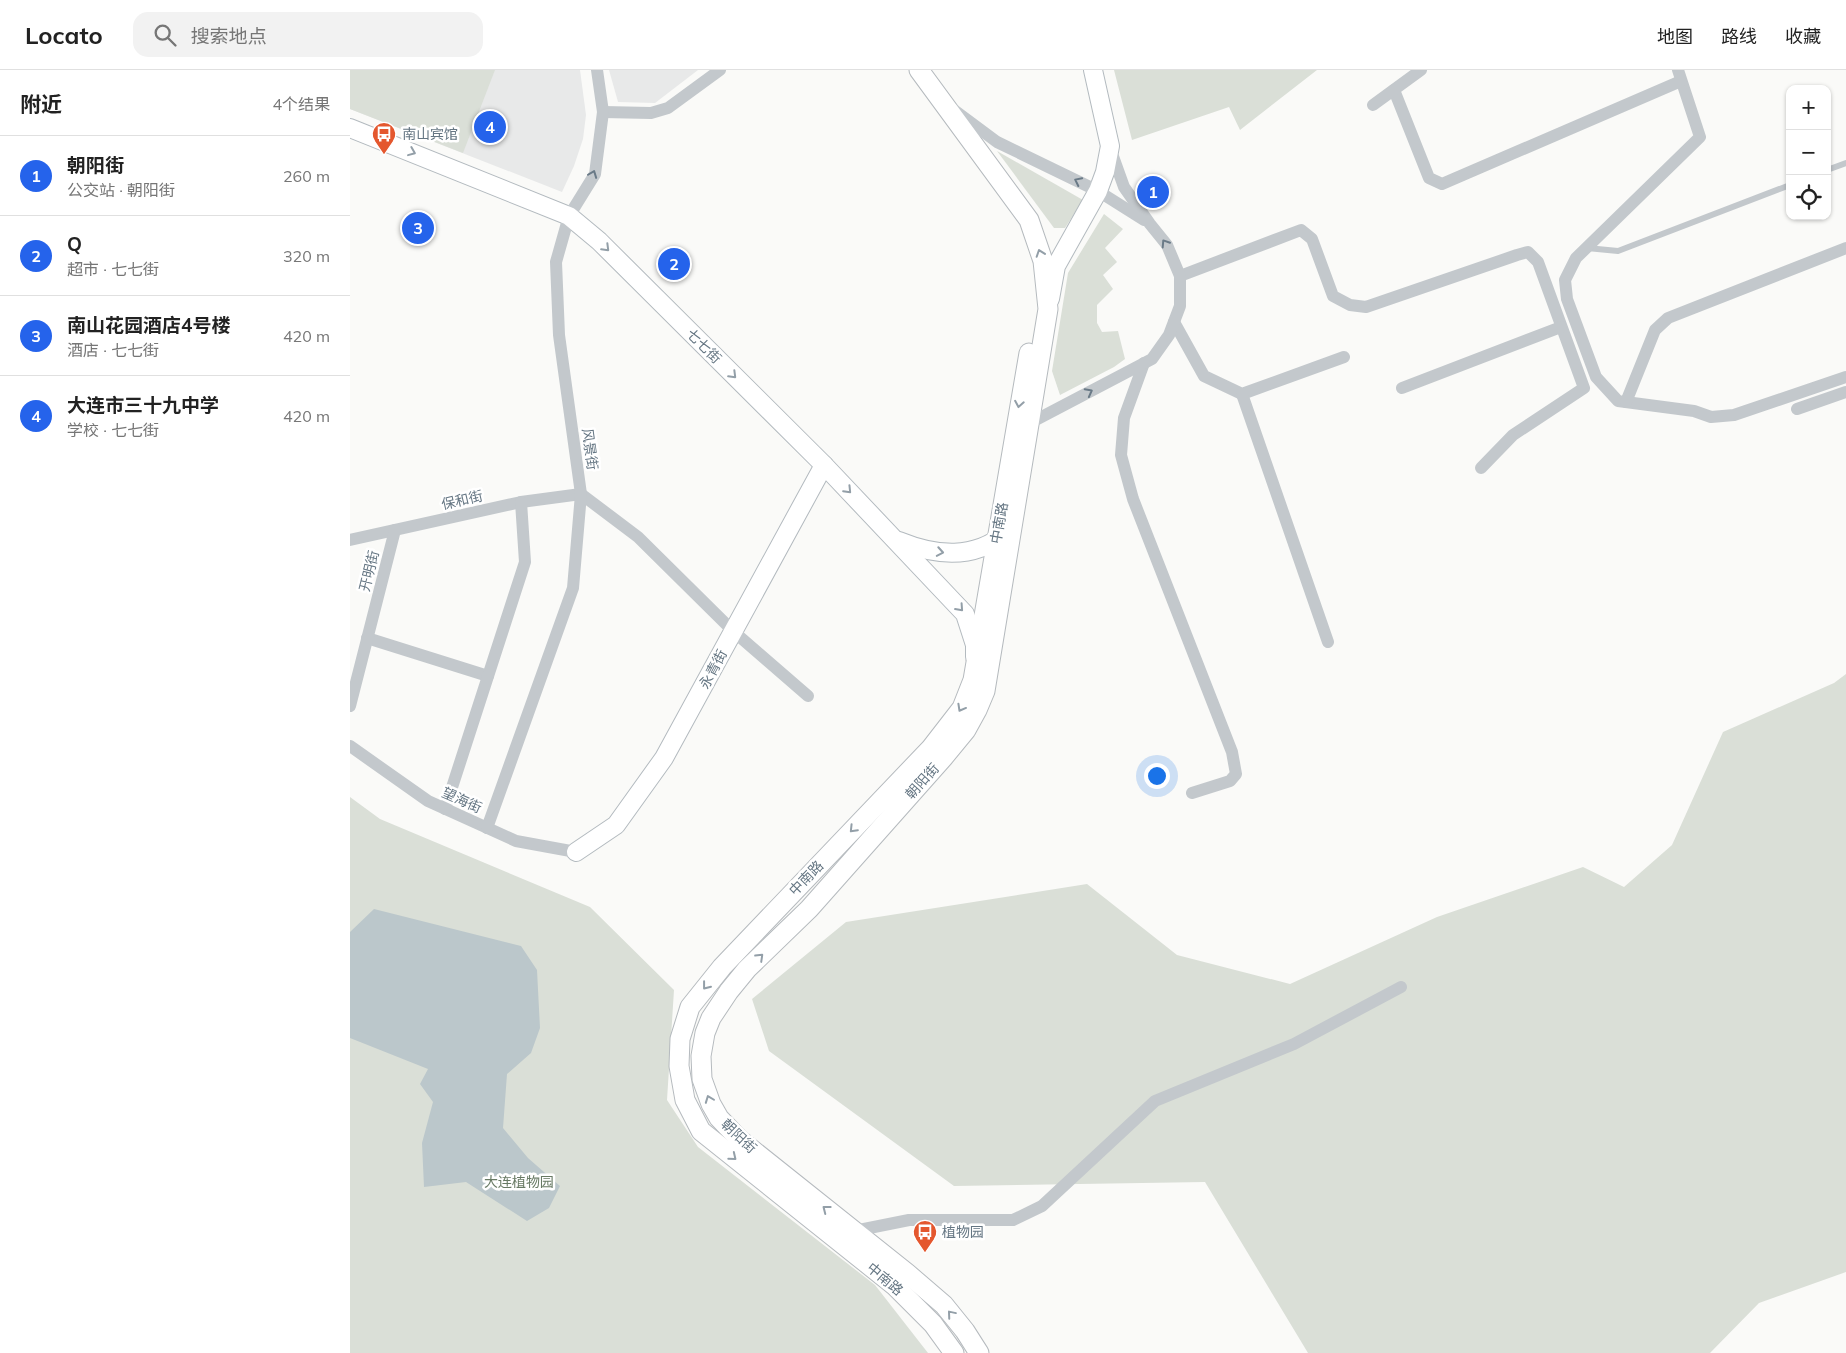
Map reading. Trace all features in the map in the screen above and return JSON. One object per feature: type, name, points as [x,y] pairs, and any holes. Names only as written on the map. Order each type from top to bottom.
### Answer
[{"type":"main road","name":"朝阳街","points":[[919,70],[1029,220],[1043,261],[1048,309],[985,691],[966,730],[809,909],[747,969],[729,991],[705,1033],[701,1056],[702,1079],[711,1104],[719,1118],[740,1140],[908,1274],[944,1306],[965,1331],[979,1353]]},
{"type":"main road","points":[[1048,309],[1056,266],[1098,191],[1105,172],[1110,146],[1093,70]]},
{"type":"main road","name":"七七街","points":[[350,128],[568,216],[599,241],[824,465],[965,614],[975,645],[976,662]]},
{"type":"main road","name":"中南路","points":[[954,1353],[933,1324],[895,1286],[701,1131],[685,1100],[679,1066],[680,1039],[690,1007],[722,966],[931,748],[962,708],[973,680],[1033,330],[1048,309]]},
{"type":"main road","name":"永青街","points":[[576,852],[616,825],[664,758],[824,465]]},
{"type":"main road","points":[[894,539],[914,547],[950,554],[972,551],[996,541],[1013,526]]},
{"type":"street","name":"风景街","points":[[487,828],[573,588],[581,494],[559,335],[556,262],[568,216],[595,174],[603,112],[597,70]]},
{"type":"street","points":[[603,112],[651,113],[668,108],[720,70]]},
{"type":"street","points":[[1373,105],[1421,70]]},
{"type":"street","points":[[1394,90],[1429,178],[1442,184],[1680,75],[1700,137],[1576,258],[1565,280],[1567,299],[1596,377],[1618,400],[1694,411],[1711,417],[1734,415],[1846,377]]},
{"type":"street","points":[[940,100],[997,142],[1098,191],[1150,224]]},
{"type":"street","points":[[1030,423],[1152,359],[1169,335],[1180,306],[1180,276],[1168,245],[1150,224],[1124,187],[1110,146]]},
{"type":"street","points":[[1180,276],[1301,230],[1312,239],[1333,296],[1350,305],[1366,307],[1528,252],[1538,262],[1584,388],[1513,435],[1481,468]]},
{"type":"street","points":[[1626,402],[1655,330],[1668,318],[1846,248]]},
{"type":"street","points":[[1174,322],[1204,376],[1242,394],[1344,357]]},
{"type":"street","points":[[1402,388],[1562,327]]},
{"type":"street","points":[[1144,363],[1124,418],[1121,455],[1133,498],[1232,752],[1236,774],[1230,781],[1192,793]]},
{"type":"street","points":[[1797,409],[1846,392]]},
{"type":"street","points":[[1242,394],[1328,642]]},
{"type":"street","points":[[581,494],[638,537],[733,632],[808,696]]},
{"type":"street","name":"保和街","points":[[350,540],[522,502],[581,494]]},
{"type":"street","points":[[445,809],[525,562],[522,502]]},
{"type":"street","name":"开明街","points":[[350,706],[395,530]]},
{"type":"street","points":[[367,638],[488,676]]},
{"type":"street","name":"望海街","points":[[350,746],[428,802],[516,841],[576,852]]},
{"type":"street","points":[[854,1231],[909,1220],[1013,1220],[1042,1206],[1155,1101],[1294,1044],[1401,987]]},
{"type":"lane","points":[[1831,169],[1846,163]]},
{"type":"lane","points":[[1586,248],[1618,251],[1786,187]]},
{"type":"shaded area","points":[[350,70],[580,70],[586,115],[583,139],[574,166],[562,192],[350,109]]},
{"type":"shaded area","points":[[609,70],[698,70],[655,103],[618,102]]},
{"type":"shaded area","points":[[374,909],[521,946],[537,970],[540,1028],[531,1053],[507,1074],[503,1128],[528,1158],[560,1186],[549,1208],[527,1221],[466,1182],[424,1187],[422,1143],[433,1102],[420,1084],[428,1069],[350,1038],[350,932]]},
{"type":"green space","points":[[350,70],[495,70],[463,153],[350,109]]},
{"type":"green space","points":[[1114,70],[1317,70],[1240,130],[1229,107],[1132,140]]},
{"type":"green space","points":[[997,151],[1083,200],[1065,228],[1054,228]]},
{"type":"green space","points":[[1104,214],[1123,229],[1105,248],[1117,262],[1103,275],[1113,289],[1097,305],[1097,323],[1102,332],[1118,331],[1125,359],[1114,367],[1060,395],[1052,371],[1068,273]]},
{"type":"green space","points":[[1846,674],[1846,1272],[1759,1303],[1710,1353],[1308,1353],[1205,1182],[954,1186],[769,1051],[752,999],[846,922],[1087,884],[1177,955],[1290,984],[1437,917],[1583,867],[1624,887],[1672,845],[1723,732],[1834,683]]},
{"type":"green space","name":"大连植物园","points":[[350,797],[380,819],[590,907],[674,990],[667,1100],[698,1147],[875,1285],[928,1353],[350,1353]]},
{"type":"place","name":"大连市三十九中学","points":[[490,127]]},
{"type":"place","name":"南山宾馆","points":[[384,155]]},
{"type":"place","name":"朝阳街","points":[[1153,192]]},
{"type":"place","name":"南山花园酒店4号楼","points":[[418,228]]},
{"type":"place","name":"Q","points":[[674,264]]},
{"type":"place","name":"植物园","points":[[925,1253]]}]
